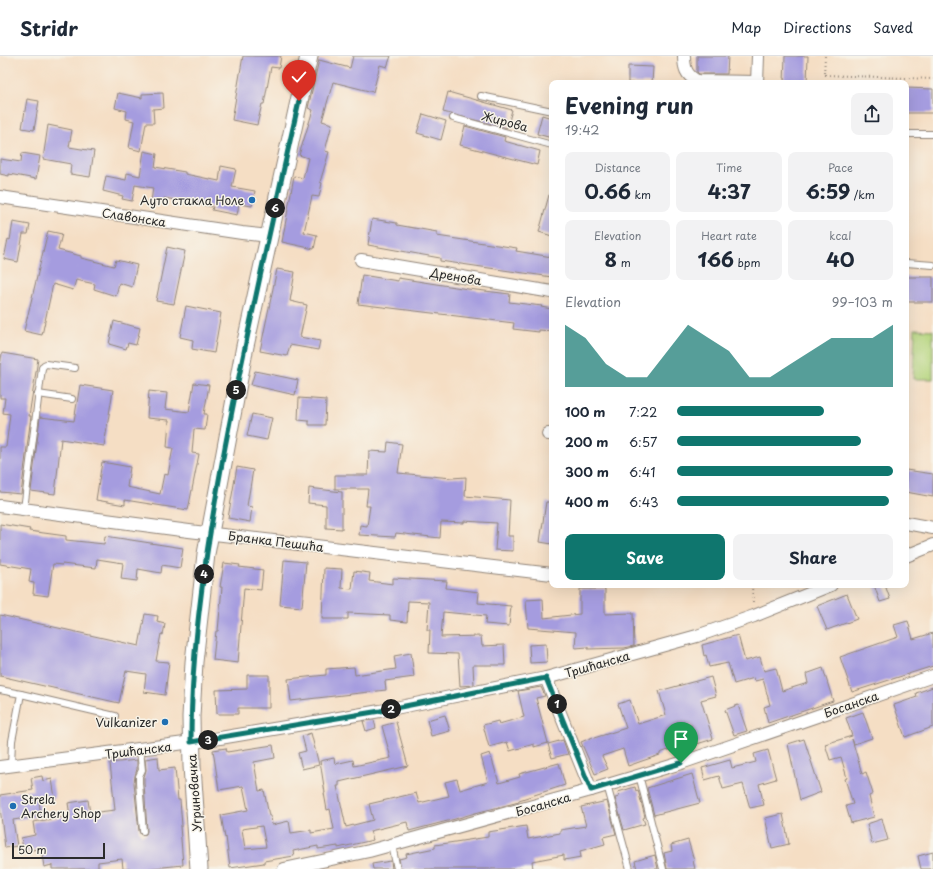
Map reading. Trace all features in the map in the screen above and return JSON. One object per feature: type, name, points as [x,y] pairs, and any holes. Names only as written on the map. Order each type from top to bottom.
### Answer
[{"type":"main road","name":"Угриновачка","points":[[199,869],[191,742],[191,710],[194,662],[209,533],[244,346],[309,56]]},
{"type":"street","points":[[684,56],[687,74],[695,80]]},
{"type":"street","points":[[757,80],[758,56]]},
{"type":"street","name":"Славонска","points":[[0,197],[269,236]]},
{"type":"street","name":"Дренова","points":[[361,260],[549,291]]},
{"type":"street","name":"Бранка Пешића","points":[[0,506],[209,533],[549,574]]},
{"type":"street","points":[[909,524],[933,528]]},
{"type":"street","points":[[909,555],[933,545]]},
{"type":"street","name":"Тршћанска","points":[[6,767],[140,750],[388,710],[546,678],[697,636],[754,616],[824,588]]},
{"type":"street","name":"Босанска","points":[[284,869],[369,851],[591,790],[681,763],[933,676]]},
{"type":"street","points":[[546,678],[591,790]]},
{"type":"lane","points":[[481,96],[549,110]]},
{"type":"lane","name":"Жирова","points":[[453,118],[549,144]]},
{"type":"lane","points":[[909,134],[933,134]]},
{"type":"lane","points":[[909,263],[933,264]]},
{"type":"lane","points":[[24,509],[38,394],[44,365],[75,368]]},
{"type":"lane","points":[[38,394],[72,399]]},
{"type":"lane","points":[[0,690],[115,716]]},
{"type":"lane","points":[[6,767],[21,694]]},
{"type":"lane","points":[[140,750],[142,770],[139,776],[139,783],[143,831]]},
{"type":"lane","points":[[639,775],[663,869]]},
{"type":"lane","points":[[607,785],[630,869]]},
{"type":"lane","points":[[392,845],[397,869]]},
{"type":"path","points":[[825,56],[824,75],[933,79]]},
{"type":"path","points":[[752,588],[754,616]]},
{"type":"green space","points":[[915,329],[933,330],[933,379],[913,379]]},
{"type":"building","points":[[243,56],[281,56],[279,68],[271,67],[264,104],[262,104],[257,125],[232,120]]},
{"type":"building","points":[[353,56],[391,56],[387,67],[380,65],[373,92],[333,82],[322,121],[332,124],[325,151],[329,152],[320,182],[322,183],[319,197],[312,196],[304,232],[317,235],[314,249],[282,242],[294,176],[303,178],[308,158],[299,155],[313,110],[308,108],[319,60],[350,68]]},
{"type":"building","points":[[697,56],[728,56],[727,74],[699,74],[697,72]]},
{"type":"building","points":[[785,56],[808,56],[807,80],[784,80]]},
{"type":"building","points":[[628,66],[653,67],[652,80],[628,80]]},
{"type":"building","points":[[909,88],[933,89],[933,113],[909,113]]},
{"type":"building","points":[[448,92],[512,110],[507,128],[443,112]]},
{"type":"building","points":[[118,93],[142,98],[142,94],[163,93],[164,108],[153,109],[154,123],[146,123],[141,151],[129,148],[134,121],[126,119],[127,111],[115,108]]},
{"type":"building","points":[[27,99],[39,101],[34,130],[22,128]]},
{"type":"building","points":[[423,114],[446,121],[441,140],[417,133]]},
{"type":"building","points":[[542,115],[549,117],[549,137],[537,134]]},
{"type":"building","points":[[48,125],[72,130],[69,147],[94,151],[90,177],[70,174],[71,164],[43,159]]},
{"type":"building","points":[[465,126],[505,137],[504,141],[540,151],[537,165],[460,145]]},
{"type":"building","points":[[144,151],[157,154],[155,167],[185,172],[185,174],[219,181],[221,166],[236,169],[232,187],[255,191],[252,206],[239,204],[237,215],[212,210],[213,207],[164,198],[164,202],[151,201],[153,188],[135,185],[132,201],[122,199],[123,196],[103,191],[106,176],[126,180],[127,173],[140,176]]},
{"type":"building","points":[[22,153],[40,156],[36,179],[9,174],[9,176],[0,174],[0,159],[21,162]]},
{"type":"building","points":[[549,195],[549,235],[539,232]]},
{"type":"building","points":[[372,219],[397,223],[397,225],[437,232],[437,236],[517,248],[516,251],[549,256],[549,277],[440,261],[440,258],[368,245]]},
{"type":"building","points":[[13,222],[30,225],[28,234],[23,234],[18,262],[4,259],[8,239],[10,240]]},
{"type":"building","points":[[48,231],[62,234],[58,250],[81,256],[81,258],[114,266],[116,260],[137,265],[132,287],[119,283],[116,296],[94,289],[95,284],[76,280],[73,290],[53,284],[42,335],[24,331]]},
{"type":"building","points":[[167,247],[185,251],[174,304],[156,301]]},
{"type":"building","points":[[277,269],[295,272],[290,301],[307,305],[300,337],[320,341],[318,350],[290,345],[287,356],[260,351]]},
{"type":"building","points":[[362,275],[398,281],[398,278],[510,294],[509,302],[542,306],[541,307],[549,308],[549,331],[539,330],[539,332],[513,329],[514,323],[358,304]]},
{"type":"building","points":[[909,277],[933,277],[933,302],[909,302]]},
{"type":"building","points":[[186,306],[221,313],[214,353],[192,349],[193,340],[180,337]]},
{"type":"building","points":[[114,321],[140,328],[136,345],[128,343],[126,349],[109,344]]},
{"type":"building","points":[[2,353],[38,359],[29,416],[31,416],[21,494],[0,492],[0,447],[6,447],[10,414],[3,413],[5,398],[0,398],[0,366]]},
{"type":"building","points":[[255,371],[298,380],[295,395],[251,385]]},
{"type":"building","points":[[194,383],[209,385],[204,414],[207,414],[205,430],[194,429],[192,453],[199,454],[188,510],[125,500],[125,505],[96,500],[102,462],[130,467],[127,487],[160,494],[164,474],[168,475],[173,448],[167,447],[169,420],[147,418],[149,391],[167,393],[165,409],[189,412]]},
{"type":"building","points":[[80,385],[113,390],[104,446],[61,439],[55,494],[31,491],[40,417],[74,421]]},
{"type":"building","points":[[299,398],[326,400],[325,425],[309,425],[309,421],[298,420]]},
{"type":"building","points":[[252,414],[272,418],[267,440],[247,436]]},
{"type":"building","points":[[388,442],[402,444],[398,473],[452,478],[466,477],[465,496],[510,500],[508,536],[513,536],[513,551],[495,550],[497,523],[464,521],[464,523],[441,522],[440,538],[396,533],[395,537],[359,535],[360,525],[367,526],[370,506],[366,506],[368,489],[335,489],[335,475],[368,475],[369,451],[387,452]]},
{"type":"building","points":[[237,467],[253,470],[247,506],[252,507],[250,522],[228,518]]},
{"type":"building","points":[[909,470],[933,474],[933,497],[909,493]]},
{"type":"building","points":[[309,488],[342,492],[342,529],[326,528],[326,505],[308,503]]},
{"type":"building","points":[[546,502],[549,502],[549,544],[540,542]]},
{"type":"building","points":[[0,524],[30,529],[29,531],[66,536],[66,540],[104,544],[105,536],[183,548],[180,568],[162,565],[161,573],[138,569],[137,581],[121,579],[123,563],[97,559],[96,568],[53,564],[48,596],[33,594],[34,583],[29,582],[31,569],[0,564]]},
{"type":"building","points":[[284,560],[306,562],[302,607],[280,605]]},
{"type":"building","points":[[224,563],[240,565],[239,567],[263,570],[261,590],[244,588],[238,663],[213,660],[216,631],[218,631],[222,587],[220,587]]},
{"type":"building","points":[[324,568],[342,569],[341,588],[352,589],[354,571],[370,573],[369,581],[393,584],[393,578],[447,581],[446,588],[479,592],[478,603],[511,606],[509,626],[485,624],[486,616],[443,612],[441,637],[481,636],[482,646],[504,645],[505,665],[473,665],[474,685],[460,686],[458,654],[429,653],[430,630],[427,630],[429,602],[408,601],[407,622],[390,620],[390,615],[348,613],[348,619],[322,619]]},
{"type":"building","points":[[875,588],[886,588],[890,599],[880,602]]},
{"type":"building","points":[[580,589],[605,589],[605,614],[633,613],[634,646],[624,648],[575,648],[576,632],[528,628],[526,600],[543,599],[544,618],[580,614]]},
{"type":"building","points":[[847,594],[857,619],[827,630],[817,606]]},
{"type":"building","points":[[145,614],[158,616],[157,622],[165,624],[163,635],[161,634],[156,661],[169,662],[165,695],[144,692],[146,674],[126,671],[119,703],[0,676],[0,615],[139,646]]},
{"type":"building","points":[[908,621],[913,639],[933,633],[933,666],[852,692],[840,657],[898,637],[894,625]]},
{"type":"building","points":[[738,635],[745,661],[760,657],[764,671],[776,668],[782,691],[808,683],[806,674],[823,668],[833,701],[768,723],[764,707],[770,705],[763,679],[755,681],[754,678],[734,684],[728,663],[709,667],[706,655],[704,656],[702,645]]},
{"type":"building","points":[[546,644],[547,662],[530,663],[529,645]]},
{"type":"building","points":[[411,653],[414,677],[385,681],[386,690],[291,701],[288,679],[326,675],[326,669],[354,667],[355,675],[396,669],[394,656]]},
{"type":"building","points":[[247,675],[269,675],[269,708],[238,708],[238,714],[217,714],[216,690],[247,689]]},
{"type":"building","points":[[711,677],[716,696],[701,700],[713,739],[697,744],[691,725],[672,731],[677,747],[660,753],[660,755],[628,766],[623,749],[602,756],[608,769],[595,774],[581,742],[593,737],[594,738],[626,728],[618,704],[630,700],[638,724],[666,715],[659,691]]},
{"type":"building","points":[[541,687],[545,696],[536,698],[548,743],[534,747],[534,744],[510,751],[507,742],[489,747],[483,725],[498,721],[499,724],[524,717],[518,691]]},
{"type":"building","points":[[933,687],[933,727],[905,737],[894,705],[917,697],[916,693]]},
{"type":"building","points":[[738,705],[747,731],[734,735],[725,710]]},
{"type":"building","points":[[863,712],[872,738],[854,744],[852,739],[862,774],[866,772],[873,794],[869,796],[874,817],[851,823],[846,806],[853,804],[845,779],[847,778],[841,757],[830,760],[825,744],[852,736],[846,718]]},
{"type":"building","points":[[445,715],[450,731],[431,736],[427,720]]},
{"type":"building","points":[[374,720],[376,728],[366,731],[363,721]]},
{"type":"building","points":[[396,722],[408,766],[339,782],[339,786],[337,786],[346,827],[373,820],[369,804],[416,793],[419,803],[449,796],[445,782],[457,779],[460,790],[488,782],[481,756],[490,753],[499,783],[520,777],[519,774],[559,763],[565,785],[519,800],[519,802],[409,831],[407,822],[370,831],[373,840],[338,848],[338,846],[318,849],[318,846],[293,851],[294,856],[264,861],[264,863],[230,868],[226,837],[225,838],[221,815],[248,810],[243,786],[219,790],[213,750],[226,748],[227,752],[273,745],[275,758],[254,762],[259,791],[264,790],[272,825],[289,821],[291,833],[311,830],[311,833],[334,829],[330,809],[327,810],[320,761],[334,758],[335,764],[353,760],[354,766],[391,758],[382,726]],"holes":[[[262,826],[266,847],[245,849],[242,829]]]},
{"type":"building","points":[[311,733],[319,765],[302,769],[298,753],[306,751],[302,736]]},
{"type":"building","points":[[804,739],[821,792],[800,800],[788,744]]},
{"type":"building","points":[[563,740],[568,754],[552,758],[548,744]]},
{"type":"building","points":[[768,750],[776,779],[759,784],[764,805],[750,808],[743,784],[723,789],[719,776],[705,780],[702,768],[730,760],[732,768],[756,762],[754,754]]},
{"type":"building","points":[[158,757],[159,770],[175,768],[178,800],[180,800],[183,865],[144,869],[123,869],[122,859],[98,862],[98,868],[91,869],[52,869],[52,865],[44,867],[41,848],[24,852],[21,838],[35,835],[33,822],[70,816],[68,803],[88,800],[90,813],[115,810],[110,763],[137,760],[134,783],[139,831],[141,835],[146,834],[144,783],[146,770],[145,759]]},
{"type":"building","points":[[692,774],[700,803],[654,815],[647,788]]},
{"type":"building","points":[[42,776],[43,781],[52,779],[55,798],[39,801],[41,816],[13,820],[17,846],[5,848],[0,808],[0,795],[33,790],[31,778]]},
{"type":"building","points":[[635,787],[636,791],[638,790],[645,817],[643,818],[645,824],[624,830],[615,798],[619,797],[618,792]]},
{"type":"building","points":[[607,801],[616,834],[603,837],[605,844],[580,851],[581,857],[564,860],[564,855],[532,861],[533,869],[401,869],[399,859],[407,857],[406,854],[435,848],[435,845],[488,837],[488,832],[526,826],[528,839],[560,833],[560,830],[586,826],[581,807]]},
{"type":"building","points":[[783,814],[789,844],[772,848],[765,818]]},
{"type":"building","points":[[882,819],[888,840],[872,844],[867,824]]},
{"type":"building","points":[[688,840],[695,869],[667,869],[664,853],[672,851],[671,845]]},
{"type":"building","points":[[933,852],[933,869],[921,869],[918,856]]},
{"type":"building","points":[[655,855],[658,869],[637,869],[635,861]]},
{"type":"building","points":[[391,861],[392,869],[373,869],[372,864]]},
{"type":"place","name":"Ауто стакла Ноле","points":[[252,200]]},
{"type":"place","name":"Vulkanizer","points":[[165,722]]},
{"type":"place","name":"Strela Archery Shop","points":[[13,806]]},
{"type":"route","points":[[299,101],[244,346],[209,533],[194,662],[191,742],[380,711],[546,678],[591,790],[681,763]]}]
